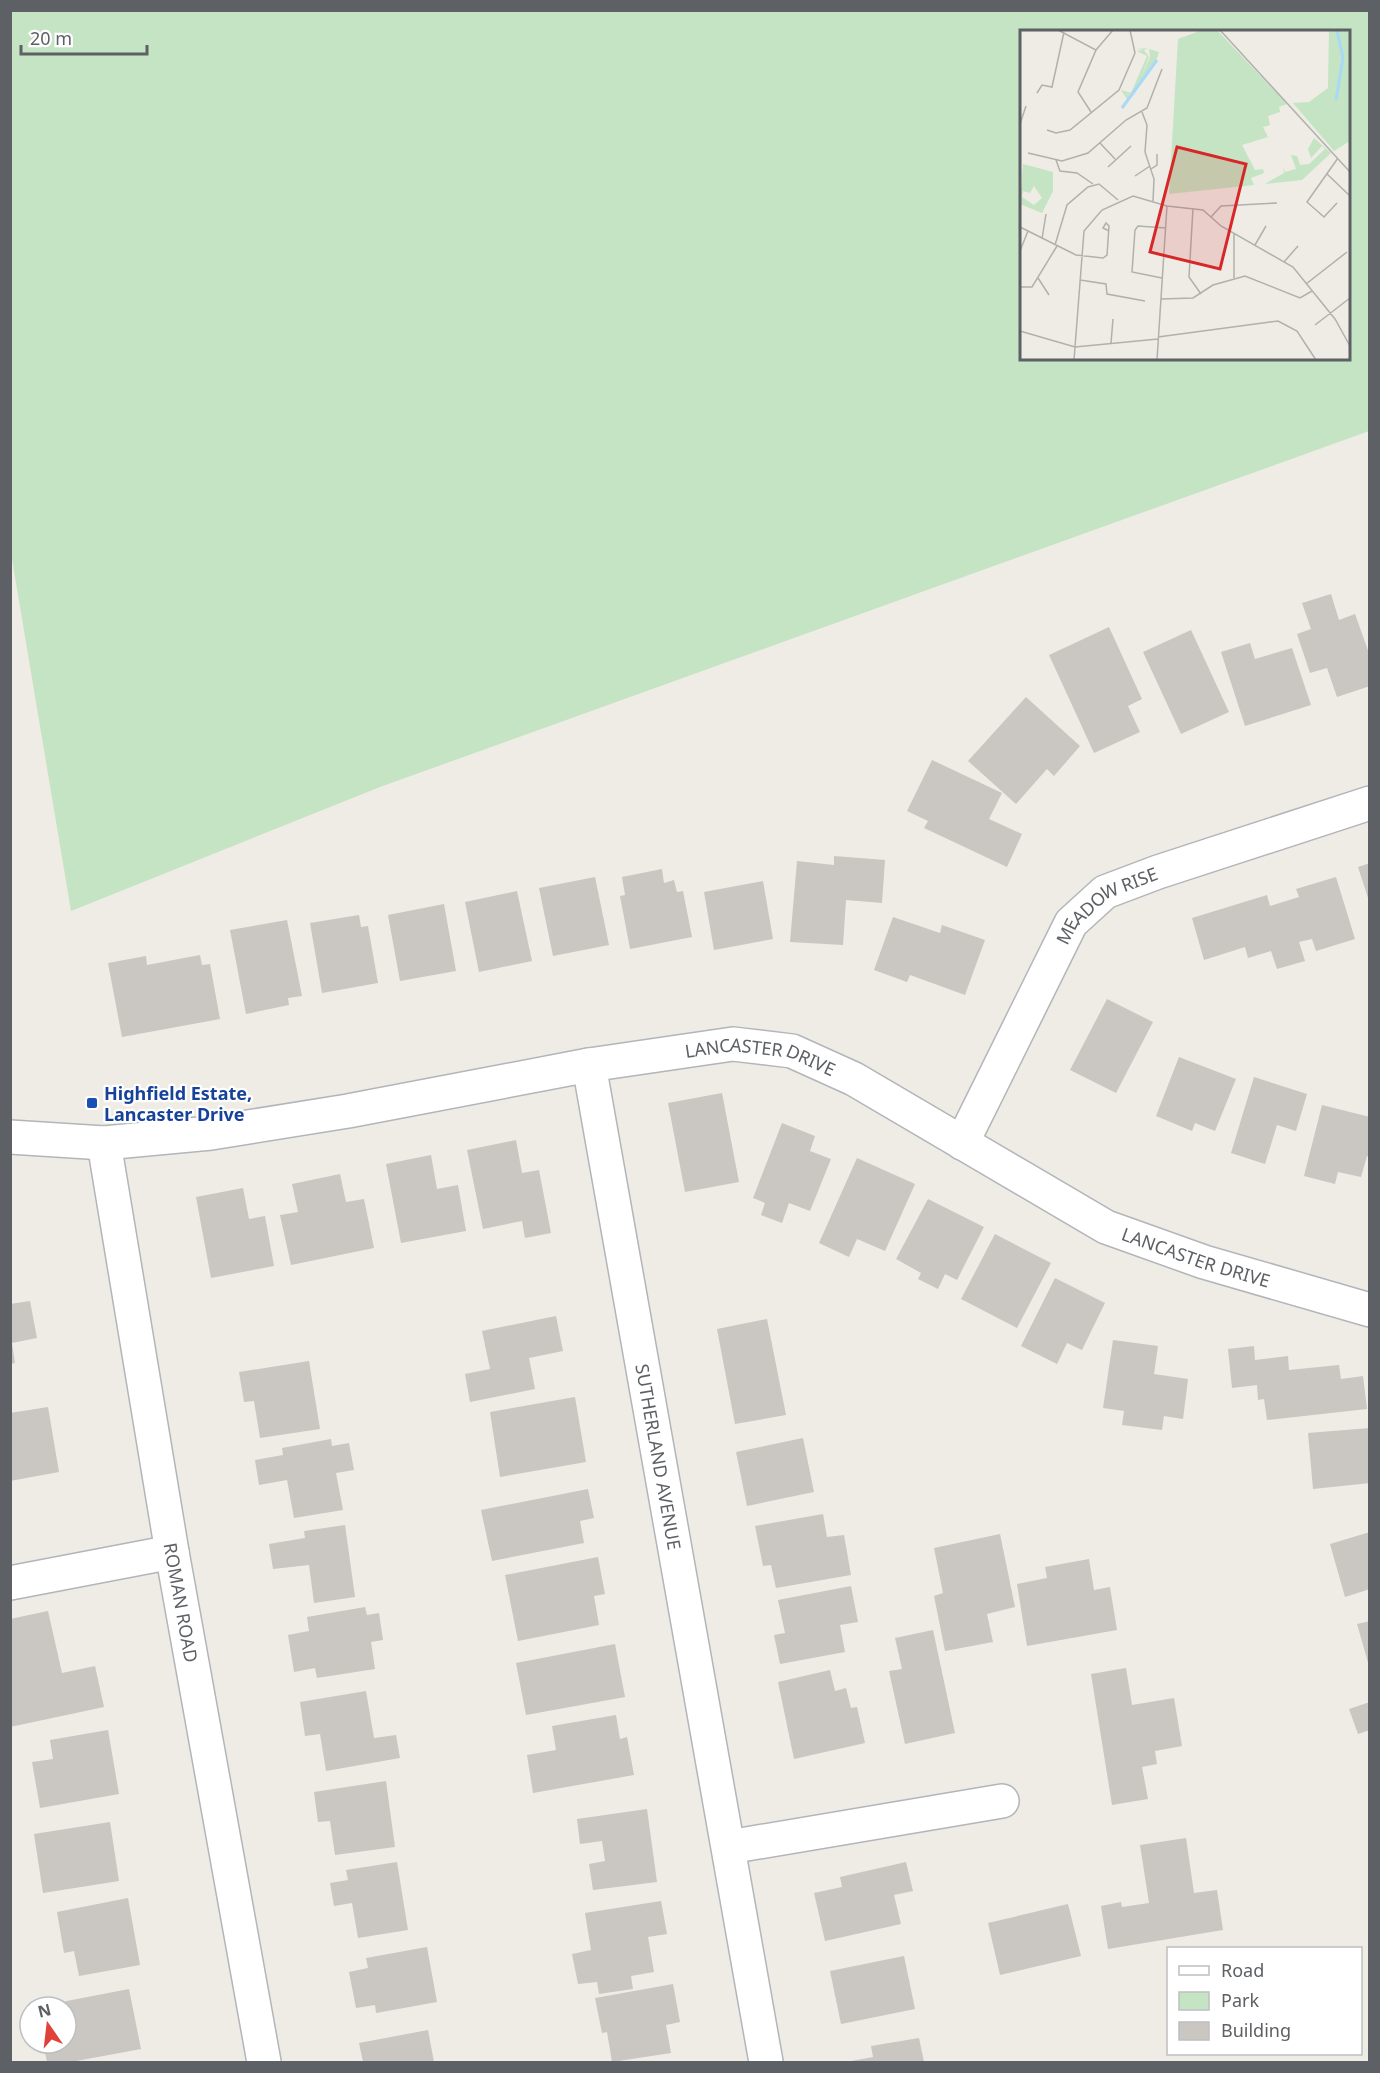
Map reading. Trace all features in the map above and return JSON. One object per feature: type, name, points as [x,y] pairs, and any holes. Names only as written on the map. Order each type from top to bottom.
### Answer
[{"type":"street","name":"MEADOW RISE","points":[[962,1143],[1071,923],[1105,892],[1158,872],[1370,802]]},
{"type":"street","name":"LANCASTER DRIVE","points":[[10,1137],[105,1143],[211,1132],[348,1111],[589,1065],[733,1044],[792,1052],[854,1080],[1106,1227],[1204,1262],[1370,1310]]},
{"type":"street","name":"SUTHERLAND AVENUE","points":[[589,1065],[766,2062]]},
{"type":"street","name":"ROMAN ROAD","points":[[105,1143],[172,1552],[264,2062]]},
{"type":"street","points":[[10,1583],[172,1552]]},
{"type":"street","points":[[729,1847],[1002,1801]]},
{"type":"green space","points":[[10,11],[1369,11],[1369,431],[380,787],[71,911],[11,553]]},
{"type":"building","points":[[1331,594],[1339,620],[1355,614],[1370,656],[1370,686],[1337,697],[1327,668],[1310,673],[1297,634],[1311,629],[1302,603]]},
{"type":"building","points":[[1109,627],[1142,699],[1128,706],[1140,732],[1094,753],[1049,655]]},
{"type":"building","points":[[1191,630],[1229,712],[1181,734],[1143,652]]},
{"type":"building","points":[[1250,643],[1255,659],[1292,648],[1311,705],[1245,726],[1221,652]]},
{"type":"building","points":[[1026,697],[1080,746],[1054,776],[1047,769],[1016,804],[968,761]]},
{"type":"building","points":[[932,760],[1002,793],[989,819],[1022,834],[1007,867],[924,828],[928,821],[907,811]]},
{"type":"building","points":[[834,856],[885,860],[882,903],[846,900],[843,945],[790,942],[797,861],[834,865]]},
{"type":"building","points":[[1370,863],[1370,901],[1369,901],[1358,867]]},
{"type":"building","points":[[662,869],[664,883],[674,880],[677,892],[683,891],[692,937],[630,949],[620,896],[625,895],[622,877]]},
{"type":"building","points":[[595,877],[609,945],[553,956],[539,888]]},
{"type":"building","points":[[1336,877],[1355,939],[1316,951],[1312,939],[1299,942],[1305,961],[1277,969],[1271,951],[1248,958],[1245,947],[1204,960],[1192,918],[1267,895],[1270,906],[1299,897],[1296,889]]},
{"type":"building","points":[[763,881],[773,939],[714,950],[704,892]]},
{"type":"building","points":[[517,891],[532,961],[479,972],[465,902]]},
{"type":"building","points":[[444,904],[456,971],[400,981],[388,915]]},
{"type":"building","points":[[359,915],[361,927],[368,926],[378,983],[322,993],[310,923]]},
{"type":"building","points":[[893,917],[940,933],[942,925],[985,940],[965,995],[910,975],[907,982],[874,970]]},
{"type":"building","points":[[287,920],[302,996],[288,998],[289,1005],[246,1014],[230,930]]},
{"type":"building","points":[[200,955],[202,965],[210,964],[220,1019],[122,1037],[108,963],[146,956],[147,965]]},
{"type":"building","points":[[1107,999],[1153,1022],[1116,1093],[1070,1070]]},
{"type":"building","points":[[1179,1057],[1236,1079],[1215,1131],[1195,1123],[1192,1131],[1156,1116]]},
{"type":"building","points":[[1254,1077],[1307,1094],[1296,1131],[1277,1125],[1265,1164],[1231,1153]]},
{"type":"building","points":[[722,1093],[739,1182],[685,1192],[668,1103]]},
{"type":"building","points":[[1322,1105],[1370,1117],[1370,1157],[1367,1156],[1361,1177],[1338,1172],[1335,1184],[1304,1176]]},
{"type":"building","points":[[782,1123],[815,1136],[810,1151],[831,1159],[810,1211],[789,1203],[782,1223],[761,1215],[765,1203],[753,1198]]},
{"type":"building","points":[[516,1140],[522,1173],[539,1170],[551,1233],[525,1238],[522,1221],[483,1229],[467,1150]]},
{"type":"building","points":[[431,1155],[437,1189],[458,1185],[466,1231],[401,1243],[386,1164]]},
{"type":"building","points":[[857,1158],[915,1184],[885,1251],[857,1239],[849,1257],[819,1243]]},
{"type":"building","points":[[340,1174],[346,1202],[364,1199],[374,1248],[291,1265],[280,1215],[298,1212],[292,1184]]},
{"type":"building","points":[[243,1188],[249,1219],[265,1216],[274,1266],[211,1278],[196,1197]]},
{"type":"building","points":[[928,1199],[984,1227],[957,1280],[945,1274],[938,1289],[918,1279],[921,1273],[896,1259]]},
{"type":"building","points":[[995,1234],[1051,1263],[1017,1328],[961,1299]]},
{"type":"building","points":[[1055,1278],[1105,1303],[1082,1350],[1067,1343],[1057,1364],[1021,1346]]},
{"type":"building","points":[[30,1301],[37,1338],[12,1343],[15,1363],[10,1364],[10,1304]]},
{"type":"building","points":[[556,1316],[563,1351],[529,1358],[535,1389],[470,1402],[465,1374],[490,1369],[482,1331]]},
{"type":"building","points":[[767,1319],[786,1415],[735,1424],[717,1329]]},
{"type":"building","points":[[1113,1340],[1158,1346],[1154,1374],[1188,1379],[1183,1419],[1164,1416],[1162,1430],[1122,1425],[1124,1411],[1103,1408]]},
{"type":"building","points":[[1254,1346],[1255,1360],[1288,1356],[1289,1370],[1339,1365],[1341,1379],[1363,1376],[1367,1409],[1267,1420],[1264,1399],[1258,1400],[1257,1385],[1232,1388],[1228,1349]]},
{"type":"building","points":[[309,1361],[320,1429],[260,1438],[254,1401],[244,1402],[239,1372]]},
{"type":"building","points":[[575,1397],[586,1462],[500,1477],[490,1412]]},
{"type":"building","points":[[48,1407],[59,1472],[10,1481],[10,1413]]},
{"type":"building","points":[[1370,1428],[1370,1483],[1313,1489],[1308,1433]]},
{"type":"building","points":[[803,1438],[814,1492],[747,1506],[736,1452]]},
{"type":"building","points":[[331,1439],[332,1446],[349,1443],[354,1470],[336,1473],[343,1510],[294,1518],[287,1480],[259,1485],[255,1460],[283,1455],[282,1448]]},
{"type":"building","points":[[588,1489],[594,1518],[580,1521],[584,1543],[492,1561],[481,1510]]},
{"type":"building","points":[[823,1514],[827,1537],[844,1535],[851,1575],[776,1588],[771,1565],[763,1566],[755,1526]]},
{"type":"building","points":[[345,1525],[355,1597],[314,1603],[309,1565],[273,1569],[269,1544],[305,1538],[304,1531]]},
{"type":"building","points":[[1370,1532],[1370,1589],[1345,1597],[1330,1544]]},
{"type":"building","points":[[1000,1534],[1015,1607],[987,1614],[993,1642],[945,1651],[934,1596],[943,1593],[934,1548]]},
{"type":"building","points":[[598,1557],[605,1594],[594,1596],[599,1625],[518,1641],[505,1575]]},
{"type":"building","points":[[1089,1559],[1094,1590],[1110,1587],[1117,1630],[1027,1646],[1017,1584],[1047,1578],[1045,1567]]},
{"type":"building","points":[[851,1586],[858,1622],[840,1625],[845,1652],[780,1664],[774,1635],[785,1633],[778,1600]]},
{"type":"building","points":[[365,1607],[367,1615],[379,1613],[383,1640],[371,1642],[375,1669],[317,1678],[315,1668],[294,1672],[288,1635],[309,1631],[307,1617]]},
{"type":"building","points":[[48,1611],[62,1673],[95,1666],[104,1707],[10,1727],[10,1619]]},
{"type":"building","points":[[1370,1621],[1370,1666],[1369,1666],[1357,1624]]},
{"type":"building","points":[[933,1630],[955,1733],[905,1744],[889,1671],[902,1669],[895,1638]]},
{"type":"building","points":[[615,1644],[625,1697],[526,1715],[516,1663]]},
{"type":"building","points":[[1126,1668],[1132,1705],[1174,1698],[1182,1746],[1155,1751],[1157,1764],[1142,1767],[1148,1799],[1112,1805],[1091,1674]]},
{"type":"building","points":[[830,1670],[835,1691],[846,1688],[851,1708],[857,1707],[865,1743],[794,1759],[778,1682]]},
{"type":"building","points":[[366,1691],[374,1738],[396,1735],[400,1758],[326,1771],[320,1734],[305,1736],[300,1702]]},
{"type":"building","points":[[1370,1702],[1370,1730],[1358,1734],[1349,1709]]},
{"type":"building","points":[[616,1715],[620,1739],[627,1737],[634,1775],[533,1793],[527,1755],[556,1750],[552,1726]]},
{"type":"building","points":[[108,1730],[119,1794],[40,1808],[32,1762],[53,1759],[50,1740]]},
{"type":"building","points":[[386,1781],[395,1847],[335,1855],[330,1821],[318,1822],[314,1792]]},
{"type":"building","points":[[647,1809],[657,1882],[593,1890],[589,1864],[605,1861],[602,1841],[580,1844],[577,1819]]},
{"type":"building","points":[[110,1822],[119,1881],[43,1893],[34,1834]]},
{"type":"building","points":[[1186,1838],[1194,1893],[1217,1890],[1223,1930],[1108,1949],[1101,1906],[1121,1902],[1122,1907],[1149,1903],[1140,1845]]},
{"type":"building","points":[[397,1862],[408,1930],[358,1938],[352,1903],[334,1906],[330,1883],[348,1880],[346,1870]]},
{"type":"building","points":[[906,1862],[913,1891],[894,1895],[901,1924],[825,1941],[814,1893],[842,1887],[840,1877]]},
{"type":"building","points":[[128,1898],[140,1965],[79,1976],[74,1951],[64,1953],[57,1912]]},
{"type":"building","points":[[661,1901],[667,1934],[648,1937],[654,1972],[631,1976],[633,1989],[599,1994],[597,1982],[578,1984],[572,1954],[591,1950],[585,1913]]},
{"type":"building","points":[[1068,1904],[1081,1956],[1000,1975],[988,1923]]},
{"type":"building","points":[[427,1947],[437,2002],[376,2013],[375,2005],[356,2008],[349,1972],[368,1968],[366,1958]]},
{"type":"building","points":[[904,1956],[915,2009],[841,2024],[830,1971]]},
{"type":"building","points":[[673,1984],[680,2022],[666,2025],[671,2053],[612,2062],[607,2032],[602,2033],[595,1998]]},
{"type":"building","points":[[129,1989],[141,2049],[71,2062],[47,2062],[46,2055],[78,2055],[78,1999]]},
{"type":"building","points":[[428,2030],[434,2062],[363,2062],[359,2043]]},
{"type":"building","points":[[919,2038],[924,2062],[846,2062],[873,2057],[871,2046]]},
{"type":"place","name":"Highfield Estate, Lancaster Drive","points":[[92,1103]]}]
